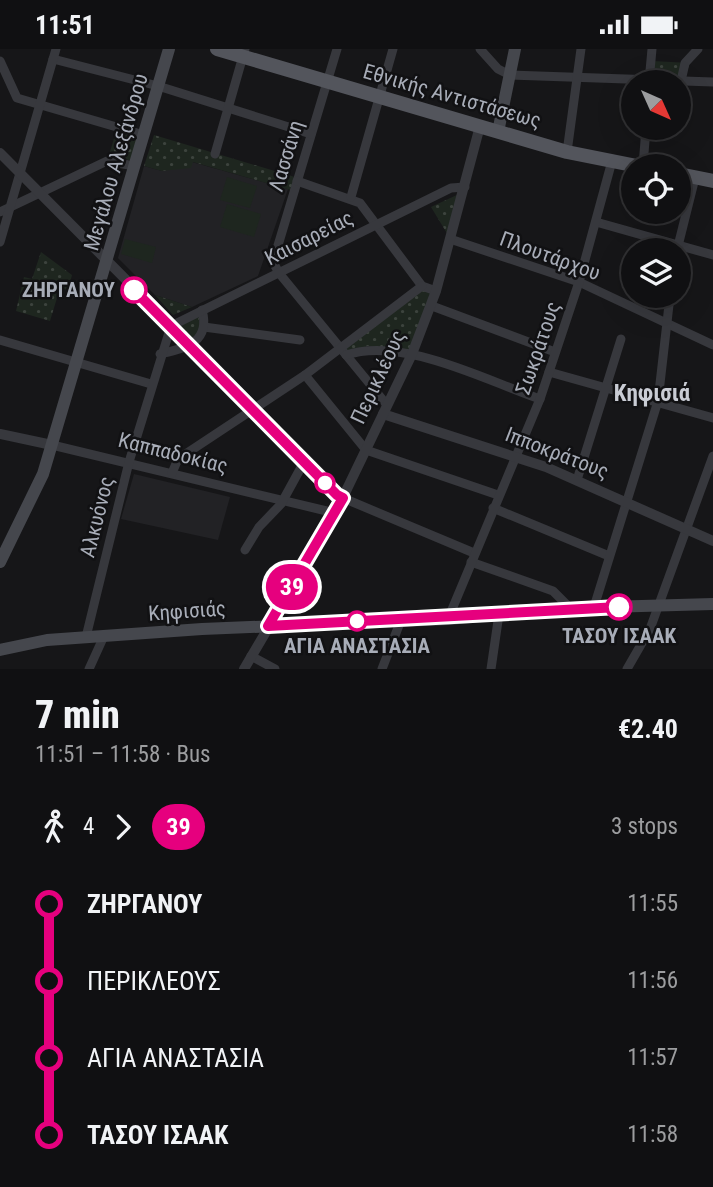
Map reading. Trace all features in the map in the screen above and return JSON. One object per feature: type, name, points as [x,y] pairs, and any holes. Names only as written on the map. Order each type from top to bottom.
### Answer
[{"type":"main road","name":"Μεγάλου Αλεξάνδρου","points":[[0,562],[40,484],[169,49]]},
{"type":"main road","name":"Εθνικής Αντιστάσεως","points":[[217,49],[244,53],[328,82],[567,152],[621,163]]},
{"type":"main road","points":[[498,132],[515,49]]},
{"type":"main road","points":[[691,177],[713,181]]},
{"type":"main road","name":"Κηφισιάς","points":[[0,650],[47,640],[86,637],[448,619],[570,608],[713,604]]},
{"type":"street","name":"Λασσάνη","points":[[279,273],[273,256],[337,49]]},
{"type":"street","points":[[351,197],[393,49]]},
{"type":"street","points":[[480,49],[498,69],[510,75],[621,80]]},
{"type":"street","points":[[567,152],[582,49]]},
{"type":"street","points":[[650,70],[652,49]]},
{"type":"street","points":[[683,70],[685,63],[698,49]]},
{"type":"street","points":[[215,154],[244,53]]},
{"type":"street","points":[[0,242],[55,54],[311,134]]},
{"type":"street","points":[[0,61],[15,97],[144,135]]},
{"type":"street","points":[[691,81],[713,82]]},
{"type":"street","name":"Περικλέους","points":[[244,669],[343,498],[412,354],[432,306],[480,126]]},
{"type":"street","points":[[0,153],[304,462],[343,498],[472,558],[553,591],[570,608]]},
{"type":"street","points":[[0,212],[107,161],[134,166]]},
{"type":"street","name":"Σωκράτους","points":[[448,619],[540,399],[579,282],[612,161]]},
{"type":"street","points":[[679,238],[695,178]]},
{"type":"street","points":[[297,181],[351,197],[363,205],[422,286],[436,291]]},
{"type":"street","name":"Καισαρείας","points":[[171,326],[451,188],[465,187]]},
{"type":"street","points":[[596,222],[648,238]]},
{"type":"street","name":"Πλουτάρχου","points":[[450,239],[579,282],[713,345]]},
{"type":"street","points":[[691,250],[713,255]]},
{"type":"street","points":[[279,273],[346,355],[385,409]]},
{"type":"street","points":[[172,473],[178,459],[305,375],[422,286]]},
{"type":"street","points":[[432,306],[555,352]]},
{"type":"street","points":[[594,607],[658,401],[668,308]]},
{"type":"street","points":[[160,355],[191,346],[204,327],[202,310]]},
{"type":"street","name":"Αλκυόνος","points":[[86,637],[129,462],[171,326]]},
{"type":"street","points":[[204,327],[300,340]]},
{"type":"street","points":[[577,480],[621,339]]},
{"type":"street","points":[[0,340],[151,384]]},
{"type":"street","points":[[346,355],[370,349],[412,354],[540,399]]},
{"type":"street","points":[[549,372],[713,418]]},
{"type":"street","points":[[305,375],[366,450],[498,495]]},
{"type":"street","name":"Ιπποκράτους","points":[[385,409],[577,480],[713,541]]},
{"type":"street","name":"Καππαδοκίας","points":[[0,434],[129,462],[335,513]]},
{"type":"street","points":[[629,668],[645,640],[709,479],[713,456]]},
{"type":"street","points":[[245,550],[259,527],[283,501],[304,462]]},
{"type":"street","points":[[493,508],[609,556]]},
{"type":"street","points":[[491,669],[499,614]]},
{"type":"street","points":[[382,669],[401,620]]},
{"type":"street","points":[[89,669],[104,636]]},
{"type":"street","points":[[251,656],[275,669]]},
{"type":"shaded area","points":[[652,61],[690,63],[687,70],[653,70]]},
{"type":"shaded area","points":[[116,132],[140,139],[133,161],[109,155]]},
{"type":"shaded area","points":[[154,135],[298,178],[294,191],[193,162],[191,168],[162,171],[144,166]]},
{"type":"shaded area","points":[[192,162],[288,189],[258,276],[192,307],[155,295],[118,258],[144,166],[162,171]]},
{"type":"shaded area","points":[[227,177],[257,186],[250,208],[220,200]]},
{"type":"shaded area","points":[[459,194],[448,235],[431,207]]},
{"type":"shaded area","points":[[227,204],[261,214],[254,237],[220,227]]},
{"type":"shaded area","points":[[125,239],[156,247],[152,263],[121,254]]},
{"type":"shaded area","points":[[41,252],[72,275],[68,290],[60,288],[50,321],[16,311],[24,277],[32,279]]},
{"type":"shaded area","points":[[422,288],[433,293],[407,355],[368,346],[347,352],[343,347]]},
{"type":"shaded area","points":[[155,295],[192,307],[173,315]]},
{"type":"shaded area","points":[[198,315],[201,328],[191,340],[180,326]]},
{"type":"shaded area","points":[[134,474],[230,497],[218,540],[121,519]]},
{"type":"bus line","name":"39","points":[[134,290],[337,495],[343,498],[268,626],[448,619],[570,608],[619,607]]},
{"type":"place","name":"ΖΗΡΓΑΝΟΥ","points":[[134,290]]},
{"type":"place","name":"ΤΑΣΟΥ ΙΣΑΑΚ","points":[[619,607]]},
{"type":"place","name":"ΑΓΙΑ ΑΝΑΣΤΑΣΙΑ","points":[[357,621]]},
{"type":"district","name":"Κηφισιά","points":[[652,393]]}]
